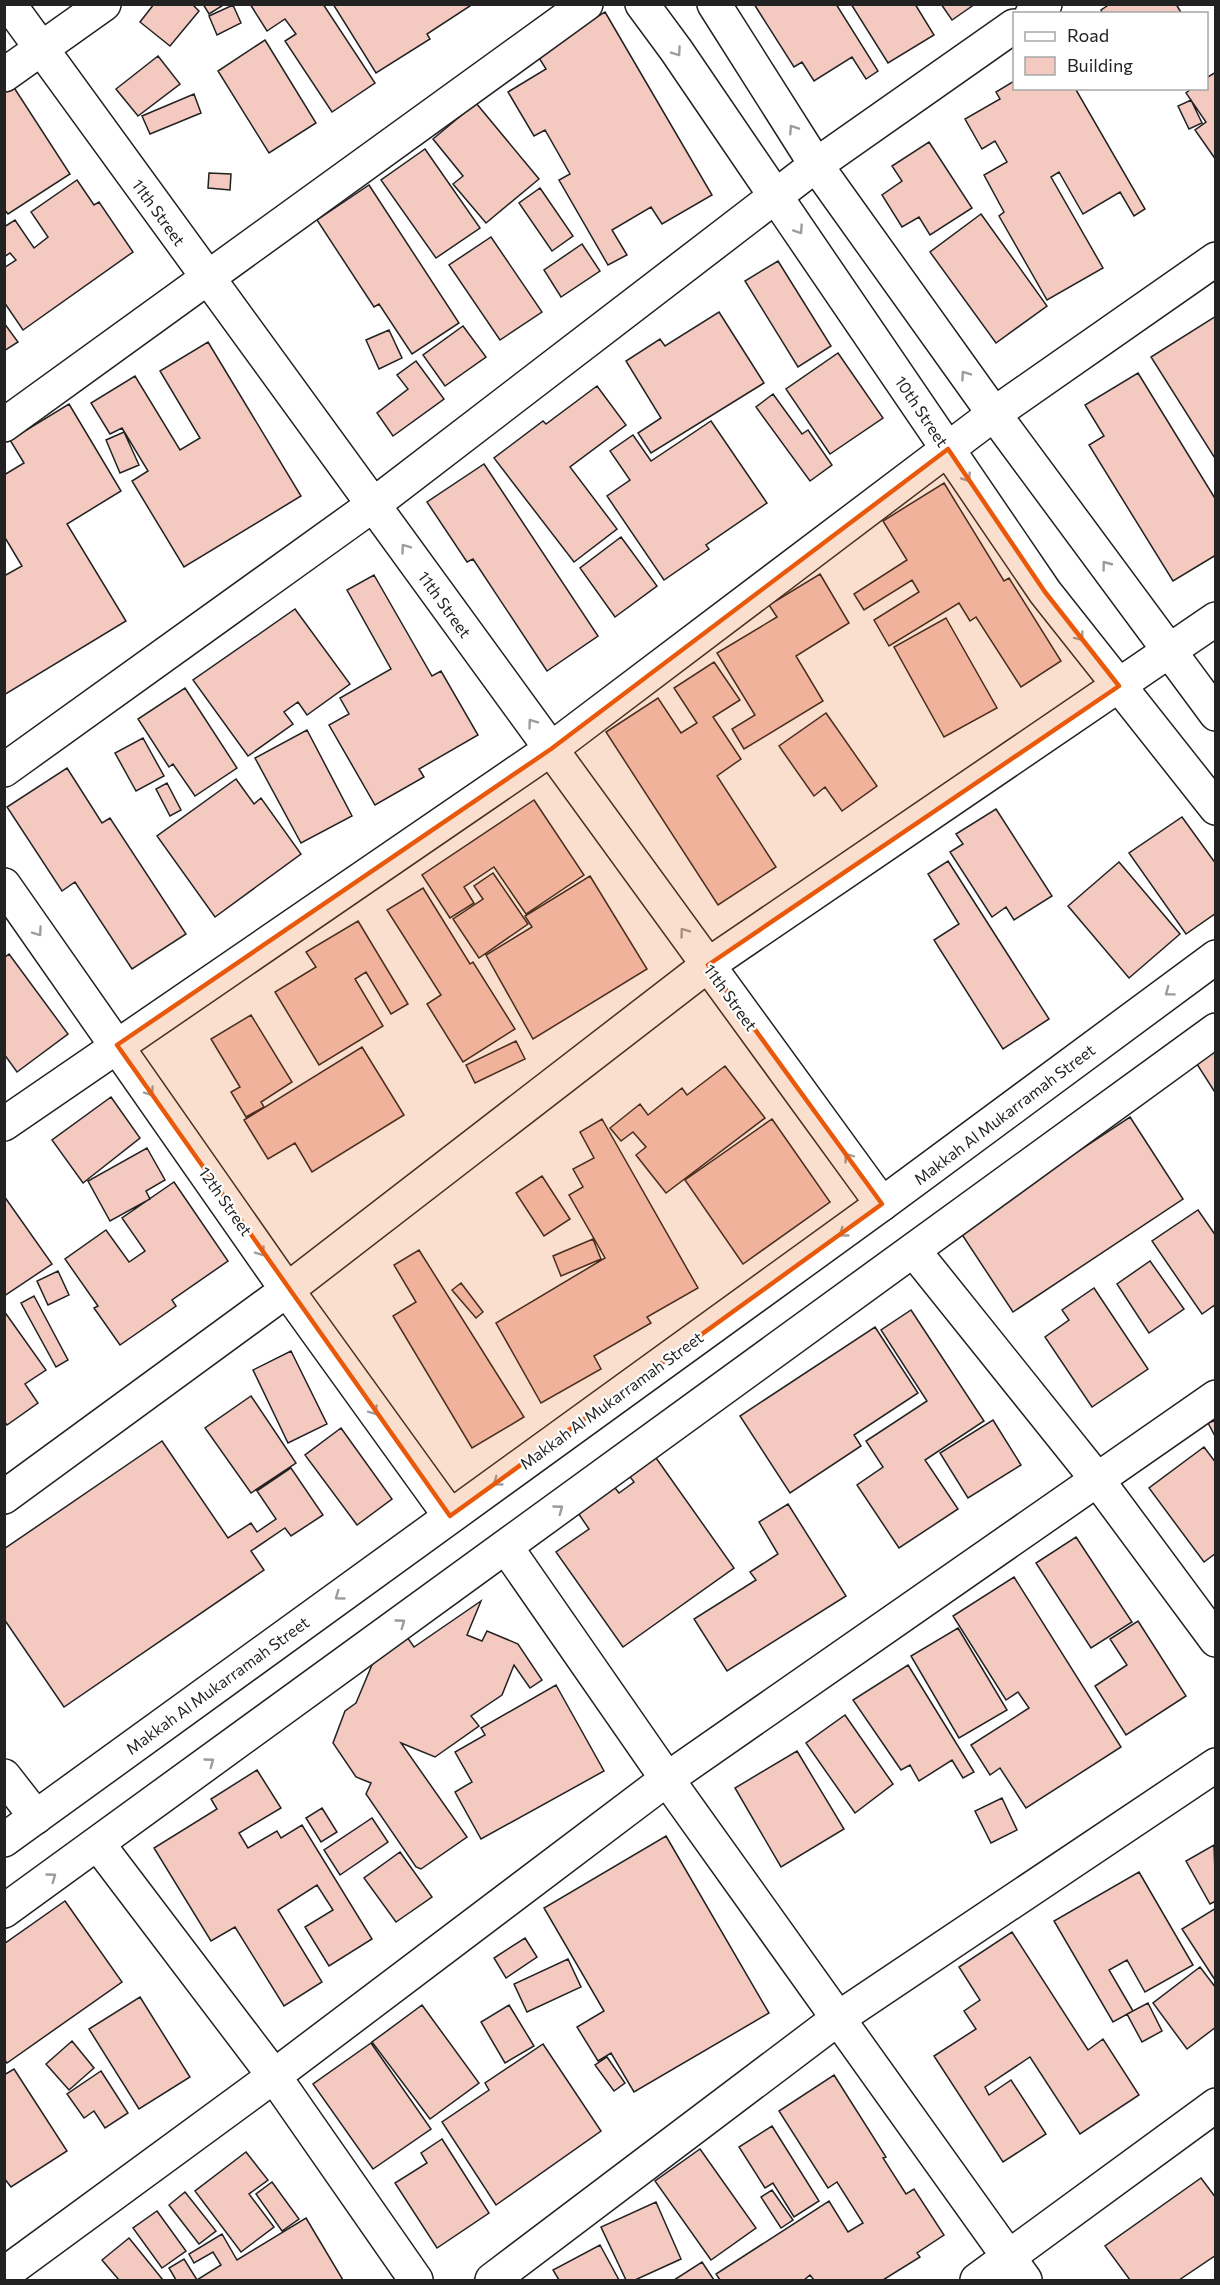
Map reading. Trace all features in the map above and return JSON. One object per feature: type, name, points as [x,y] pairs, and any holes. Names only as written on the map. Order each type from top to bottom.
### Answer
[{"type":"street","name":"11th Street","points":[[9,4],[882,1204]]},
{"type":"street","points":[[4,75],[104,4]]},
{"type":"street","points":[[4,425],[209,280],[586,4]]},
{"type":"street","name":"10th Street","points":[[642,4],[776,196],[1045,592],[1215,808]]},
{"type":"street","points":[[714,4],[816,165],[993,414],[1215,714]]},
{"type":"street","points":[[4,770],[373,505],[816,165],[1013,27]]},
{"type":"street","points":[[4,1124],[551,750],[993,414],[1215,259]]},
{"type":"street","points":[[4,1497],[287,1290],[708,965],[1215,619]]},
{"type":"street","name":"12th Street","points":[[4,885],[287,1290],[450,1516]]},
{"type":"street","name":"Makkah Al Mukarramah Street","points":[[4,1840],[882,1204],[1215,957]]},
{"type":"street","points":[[4,1911],[1215,1030]]},
{"type":"street","points":[[914,1251],[1096,1479],[1215,1640]]},
{"type":"street","points":[[4,2274],[274,2076],[667,1779],[1215,1397]]},
{"type":"street","points":[[506,1547],[667,1779],[840,2017],[1017,2269]]},
{"type":"street","points":[[492,2280],[840,2017],[1215,1765]]},
{"type":"street","points":[[4,1776],[36,1818]]},
{"type":"street","points":[[98,1844],[274,2076],[416,2280]]},
{"type":"street","points":[[977,2280],[1017,2269],[1215,2104]]},
{"type":"highlighted area","points":[[948,449],[1045,592],[1119,686],[708,965],[882,1204],[450,1516],[117,1045],[551,749]]},
{"type":"building","points":[[154,4],[192,4],[199,11],[170,46],[140,22]]},
{"type":"building","points":[[203,4],[225,4],[209,14]]},
{"type":"building","points":[[250,4],[323,4],[375,83],[332,112],[285,41],[296,34],[285,19],[267,31]]},
{"type":"building","points":[[333,4],[473,4],[427,34],[430,39],[376,73]]},
{"type":"building","points":[[754,4],[836,4],[878,71],[866,79],[852,57],[814,81],[802,62],[794,67]]},
{"type":"building","points":[[851,4],[915,4],[934,35],[888,63]]},
{"type":"building","points":[[941,4],[975,4],[952,20]]},
{"type":"building","points":[[1110,4],[1176,4],[1181,12],[1102,12],[1101,10]]},
{"type":"building","points":[[233,5],[241,23],[217,35],[209,16]]},
{"type":"building","points":[[605,12],[712,195],[662,224],[651,207],[612,230],[627,255],[608,265],[559,180],[570,174],[545,130],[534,136],[508,92],[546,69],[536,53]]},
{"type":"building","points":[[265,40],[316,123],[269,153],[218,71]]},
{"type":"building","points":[[158,56],[180,84],[138,116],[116,89]]},
{"type":"building","points":[[1216,72],[1216,160],[1195,130],[1206,122],[1186,93],[1190,90],[1208,90],[1208,77]]},
{"type":"building","points":[[1013,82],[1013,90],[1076,90],[1145,209],[1134,216],[1120,192],[1083,214],[1059,172],[1051,177],[1103,268],[1047,300],[999,216],[1004,212],[984,175],[1007,162],[995,141],[982,149],[965,119],[1000,99],[996,92]]},
{"type":"building","points":[[13,86],[70,174],[8,214],[4,209],[4,91]]},
{"type":"building","points":[[194,94],[201,113],[150,134],[142,116]]},
{"type":"building","points":[[1191,100],[1202,123],[1189,129],[1178,106]]},
{"type":"building","points":[[476,103],[539,179],[486,223],[453,184],[463,176],[433,139]]},
{"type":"building","points":[[929,142],[972,208],[930,235],[919,217],[902,227],[882,195],[902,181],[892,166]]},
{"type":"building","points":[[425,149],[480,228],[436,258],[381,180]]},
{"type":"building","points":[[209,173],[231,174],[230,190],[208,188]]},
{"type":"building","points":[[77,180],[94,205],[99,202],[133,252],[23,330],[4,302],[4,268],[16,260],[10,253],[4,257],[4,227],[15,220],[34,248],[48,237],[31,212]]},
{"type":"building","points":[[369,185],[459,323],[412,354],[379,304],[374,307],[317,220]]},
{"type":"building","points":[[540,188],[573,236],[552,251],[519,203]]},
{"type":"building","points":[[981,214],[1047,306],[996,343],[930,252]]},
{"type":"building","points":[[491,237],[542,312],[500,340],[449,265]]},
{"type":"building","points":[[582,244],[600,271],[561,297],[544,270]]},
{"type":"building","points":[[778,261],[831,346],[798,367],[745,281]]},
{"type":"building","points":[[719,312],[764,383],[651,453],[638,433],[661,418],[626,361],[660,339],[665,346]]},
{"type":"building","points":[[1216,316],[1216,460],[1151,357]]},
{"type":"building","points":[[4,323],[18,342],[4,351]]},
{"type":"building","points":[[463,326],[486,357],[445,386],[423,355]]},
{"type":"building","points":[[389,330],[402,358],[379,369],[366,340]]},
{"type":"building","points":[[208,342],[301,496],[184,567],[132,481],[148,471],[122,428],[110,434],[91,403],[135,376],[180,450],[200,438],[160,371]]},
{"type":"building","points":[[838,353],[883,418],[830,454],[786,389]]},
{"type":"building","points":[[416,361],[444,399],[393,436],[377,413],[408,389],[397,375]]},
{"type":"building","points":[[1138,373],[1216,500],[1216,555],[1173,581],[1089,445],[1104,436],[1085,405]]},
{"type":"building","points":[[597,386],[626,425],[570,467],[617,529],[574,562],[494,458],[543,421],[546,424]]},
{"type":"building","points":[[773,394],[802,434],[808,430],[832,465],[810,481],[756,407]]},
{"type":"building","points":[[69,404],[121,491],[67,524],[126,621],[4,695],[4,576],[22,566],[4,536],[4,475],[24,463],[10,440]]},
{"type":"building","points":[[711,421],[767,503],[706,545],[709,549],[664,580],[607,496],[630,480],[610,451],[633,435],[651,461]]},
{"type":"building","points":[[124,432],[139,465],[120,473],[106,440]]},
{"type":"building","points":[[484,464],[598,636],[547,671],[473,559],[467,562],[427,502]]},
{"type":"building","points":[[944,483],[1004,581],[1009,578],[1061,661],[1021,687],[976,617],[970,621],[959,603],[889,646],[874,620],[919,592],[912,580],[864,610],[854,594],[907,560],[883,521]]},
{"type":"building","points":[[621,537],[657,586],[615,617],[580,568]]},
{"type":"building","points":[[820,574],[849,623],[796,656],[823,701],[744,749],[732,729],[755,715],[717,653],[777,617],[769,605]]},
{"type":"building","points":[[374,575],[432,676],[441,671],[478,735],[419,769],[424,777],[375,805],[329,725],[349,714],[340,698],[391,669],[347,590]]},
{"type":"building","points":[[295,609],[350,684],[307,715],[298,702],[284,712],[293,724],[248,756],[193,680]]},
{"type":"building","points":[[946,618],[997,708],[944,737],[894,647]]},
{"type":"building","points":[[714,662],[740,700],[713,717],[741,759],[717,776],[776,867],[718,905],[606,732],[658,698],[681,733],[697,723],[674,688]]},
{"type":"building","points":[[185,688],[237,768],[195,796],[173,764],[169,767],[138,719]]},
{"type":"building","points":[[826,713],[877,786],[842,811],[825,787],[814,796],[779,746]]},
{"type":"building","points":[[307,730],[352,816],[301,843],[255,758]]},
{"type":"building","points":[[143,738],[164,776],[136,791],[115,753]]},
{"type":"building","points":[[67,768],[102,823],[110,818],[186,934],[132,969],[75,882],[62,891],[7,807]]},
{"type":"building","points":[[236,779],[254,804],[261,798],[301,854],[215,917],[157,836]]},
{"type":"building","points":[[167,783],[181,810],[170,816],[156,789]]},
{"type":"building","points":[[534,800],[584,875],[526,914],[494,867],[464,887],[474,903],[450,918],[422,875]]},
{"type":"building","points":[[996,809],[1052,896],[1014,920],[1006,907],[992,917],[950,852],[963,844],[956,834]]},
{"type":"building","points":[[1182,817],[1216,864],[1216,913],[1186,934],[1129,853]]},
{"type":"building","points":[[948,861],[1049,1019],[1003,1049],[934,940],[959,924],[928,874]]},
{"type":"building","points":[[1119,862],[1180,934],[1129,978],[1068,906]]},
{"type":"building","points":[[493,873],[528,924],[479,958],[453,919],[483,899],[474,886]]},
{"type":"building","points":[[590,876],[647,969],[533,1039],[486,955],[532,927],[525,916]]},
{"type":"building","points":[[423,888],[470,964],[473,962],[515,1029],[463,1062],[427,1004],[441,995],[387,910]]},
{"type":"building","points":[[358,921],[408,1004],[391,1014],[366,972],[355,979],[383,1026],[319,1065],[275,992],[316,967],[306,952]]},
{"type":"building","points":[[9,954],[68,1034],[17,1072],[4,1054],[4,958]]},
{"type":"building","points":[[251,1015],[292,1082],[261,1102],[264,1107],[246,1117],[231,1092],[240,1087],[211,1039]]},
{"type":"building","points":[[516,1041],[525,1059],[475,1083],[466,1065]]},
{"type":"building","points":[[362,1047],[404,1115],[312,1172],[295,1143],[268,1159],[244,1120]]},
{"type":"building","points":[[1216,1048],[1216,1094],[1195,1061]]},
{"type":"building","points":[[725,1066],[765,1118],[666,1193],[636,1155],[646,1147],[633,1132],[621,1141],[610,1128],[640,1104],[648,1115],[682,1088],[687,1095]]},
{"type":"building","points":[[111,1097],[140,1138],[83,1183],[52,1140]]},
{"type":"building","points":[[1130,1117],[1183,1199],[1013,1312],[959,1230]]},
{"type":"building","points":[[602,1119],[698,1288],[647,1317],[651,1323],[594,1356],[601,1369],[541,1403],[496,1323],[605,1258],[569,1195],[583,1187],[573,1169],[594,1158],[580,1132]]},
{"type":"building","points":[[772,1119],[830,1202],[743,1264],[685,1180]]},
{"type":"building","points":[[147,1148],[165,1180],[146,1191],[150,1199],[110,1221],[88,1181]]},
{"type":"building","points":[[542,1176],[570,1219],[544,1236],[516,1193]]},
{"type":"building","points":[[174,1182],[228,1261],[172,1300],[176,1306],[120,1345],[94,1308],[98,1306],[65,1259],[106,1230],[129,1262],[145,1251],[122,1218]]},
{"type":"building","points":[[4,1196],[52,1264],[4,1296]]},
{"type":"building","points":[[1198,1210],[1216,1236],[1216,1304],[1202,1314],[1152,1241]]},
{"type":"building","points":[[593,1239],[601,1259],[561,1276],[553,1256]]},
{"type":"building","points":[[419,1250],[524,1417],[472,1448],[393,1316],[416,1302],[394,1265]]},
{"type":"building","points":[[1150,1261],[1184,1309],[1149,1333],[1117,1284]]},
{"type":"building","points":[[58,1271],[69,1295],[48,1305],[37,1281]]},
{"type":"building","points":[[461,1283],[483,1312],[476,1318],[452,1290]]},
{"type":"building","points":[[1094,1288],[1148,1369],[1092,1407],[1045,1337],[1069,1320],[1062,1310]]},
{"type":"building","points":[[34,1296],[68,1360],[56,1367],[21,1303]]},
{"type":"building","points":[[911,1310],[984,1421],[925,1460],[958,1509],[899,1548],[857,1485],[883,1467],[866,1441],[927,1401],[881,1330]]},
{"type":"building","points":[[4,1311],[46,1370],[25,1384],[38,1403],[7,1425],[4,1421]]},
{"type":"building","points":[[875,1327],[918,1393],[854,1435],[861,1446],[790,1493],[740,1416]]},
{"type":"building","points":[[291,1351],[327,1424],[288,1443],[253,1370]]},
{"type":"building","points":[[251,1396],[296,1463],[251,1493],[205,1428]]},
{"type":"building","points":[[993,1420],[1021,1465],[968,1498],[940,1453]]},
{"type":"building","points":[[1216,1420],[1216,1438],[1208,1423]]},
{"type":"building","points":[[341,1428],[392,1499],[357,1525],[305,1455]]},
{"type":"building","points":[[162,1441],[228,1538],[251,1523],[257,1532],[276,1519],[257,1491],[291,1468],[323,1515],[291,1536],[285,1528],[251,1551],[264,1570],[64,1707],[4,1619],[4,1549]]},
{"type":"building","points":[[1204,1447],[1216,1463],[1216,1553],[1204,1562],[1149,1488]]},
{"type":"building","points":[[654,1455],[734,1568],[623,1647],[556,1552],[589,1529],[576,1510],[612,1484],[619,1493],[634,1482],[628,1474]]},
{"type":"building","points":[[788,1504],[846,1596],[727,1671],[694,1619],[756,1580],[750,1572],[778,1554],[759,1522]]},
{"type":"building","points":[[1076,1537],[1132,1622],[1091,1648],[1036,1563]]},
{"type":"building","points":[[1014,1577],[1121,1747],[1026,1808],[1000,1768],[990,1775],[971,1745],[1029,1708],[1018,1692],[1006,1700],[953,1616]]},
{"type":"building","points":[[481,1601],[467,1635],[482,1641],[487,1631],[518,1644],[542,1680],[530,1688],[514,1665],[502,1695],[471,1716],[479,1726],[435,1757],[401,1743],[467,1837],[421,1869],[416,1867],[366,1794],[371,1783],[356,1777],[333,1743],[345,1711],[356,1703],[377,1653],[405,1634],[414,1647]]},
{"type":"building","points":[[1138,1621],[1186,1696],[1126,1735],[1095,1686],[1127,1665],[1110,1639]]},
{"type":"building","points":[[958,1628],[1007,1710],[959,1738],[911,1656]]},
{"type":"building","points":[[908,1665],[974,1772],[963,1778],[952,1760],[919,1781],[910,1765],[901,1770],[853,1700]]},
{"type":"building","points":[[556,1685],[604,1771],[481,1839],[455,1792],[472,1782],[455,1752],[485,1735],[481,1728]]},
{"type":"building","points":[[845,1715],[893,1784],[855,1813],[806,1743]]},
{"type":"building","points":[[797,1751],[844,1829],[781,1867],[735,1788]]},
{"type":"building","points":[[257,1770],[281,1808],[239,1833],[248,1848],[277,1831],[281,1838],[302,1825],[372,1939],[329,1966],[305,1927],[333,1910],[317,1885],[278,1910],[322,1982],[284,2006],[235,1927],[211,1941],[154,1848],[217,1809],[211,1799]]},
{"type":"building","points":[[1002,1798],[1017,1830],[991,1843],[975,1811]]},
{"type":"building","points":[[322,1808],[337,1832],[321,1842],[306,1818]]},
{"type":"building","points":[[372,1818],[388,1842],[340,1875],[324,1850]]},
{"type":"building","points":[[666,1836],[769,2013],[634,2092],[611,2053],[598,2061],[577,2027],[604,2011],[544,1908]]},
{"type":"building","points":[[1214,1845],[1216,1901],[1210,1904],[1186,1861]]},
{"type":"building","points":[[400,1852],[432,1897],[396,1922],[364,1878]]},
{"type":"building","points":[[1139,1872],[1193,1965],[1145,1992],[1127,1960],[1109,1970],[1133,2011],[1113,2022],[1054,1921]]},
{"type":"building","points":[[65,1901],[122,1982],[7,2063],[4,2059],[4,1944]]},
{"type":"building","points":[[1216,1908],[1216,1979],[1215,1980],[1182,1929]]},
{"type":"building","points":[[1012,1932],[1088,2050],[1103,2039],[1139,2095],[1080,2134],[1030,2057],[985,2087],[989,2095],[1011,2080],[1046,2134],[1003,2162],[934,2056],[976,2029],[964,2011],[980,2000],[959,1967]]},
{"type":"building","points":[[525,1938],[537,1957],[506,1978],[494,1958]]},
{"type":"building","points":[[568,1959],[581,1987],[527,2012],[514,1984]]},
{"type":"building","points":[[1200,1967],[1216,1988],[1216,2027],[1187,2049],[1153,2003]]},
{"type":"building","points":[[140,1997],[190,2077],[139,2109],[89,2029]]},
{"type":"building","points":[[1148,2003],[1162,2031],[1142,2042],[1127,2014]]},
{"type":"building","points":[[422,2005],[479,2083],[430,2119],[372,2042]]},
{"type":"building","points":[[509,2005],[534,2046],[505,2063],[481,2022]]},
{"type":"building","points":[[72,2041],[94,2068],[69,2090],[46,2064]]},
{"type":"building","points":[[371,2043],[431,2129],[373,2169],[313,2084]]},
{"type":"building","points":[[543,2044],[601,2131],[496,2205],[442,2122],[489,2090],[485,2083]]},
{"type":"building","points":[[607,2057],[625,2083],[614,2091],[595,2065]]},
{"type":"building","points":[[14,2069],[67,2151],[11,2187],[4,2178],[4,2075]]},
{"type":"building","points":[[101,2071],[128,2113],[105,2128],[94,2111],[84,2118],[67,2094]]},
{"type":"building","points":[[834,2075],[886,2157],[883,2158],[906,2194],[914,2189],[944,2235],[917,2253],[920,2257],[883,2280],[814,2280],[810,2275],[804,2280],[720,2280],[716,2274],[829,2201],[848,2232],[863,2223],[837,2182],[828,2188],[779,2111]]},
{"type":"building","points":[[772,2126],[819,2201],[794,2217],[773,2183],[765,2188],[739,2147]]},
{"type":"building","points":[[442,2139],[489,2213],[437,2248],[395,2183],[427,2163],[421,2153]]},
{"type":"building","points":[[700,2149],[756,2228],[711,2260],[655,2181]]},
{"type":"building","points":[[246,2152],[268,2180],[249,2194],[274,2227],[241,2252],[195,2191]]},
{"type":"building","points":[[1201,2178],[1216,2198],[1216,2255],[1179,2280],[1130,2280],[1105,2246]]},
{"type":"building","points":[[272,2182],[299,2219],[282,2231],[256,2194]]},
{"type":"building","points":[[772,2190],[793,2220],[781,2228],[761,2197]]},
{"type":"building","points":[[185,2192],[216,2231],[199,2244],[169,2205]]},
{"type":"building","points":[[656,2202],[681,2259],[635,2280],[626,2280],[601,2227]]},
{"type":"building","points":[[157,2211],[186,2251],[162,2268],[133,2228]]},
{"type":"building","points":[[306,2218],[343,2280],[197,2280],[221,2265],[213,2252],[194,2263],[189,2254],[222,2234],[237,2260]]},
{"type":"building","points":[[129,2238],[163,2280],[119,2280],[102,2260]]},
{"type":"building","points":[[600,2245],[619,2280],[559,2280],[553,2270]]},
{"type":"building","points":[[184,2259],[197,2280],[176,2280],[169,2268]]},
{"type":"building","points":[[702,2262],[714,2280],[674,2280]]}]
